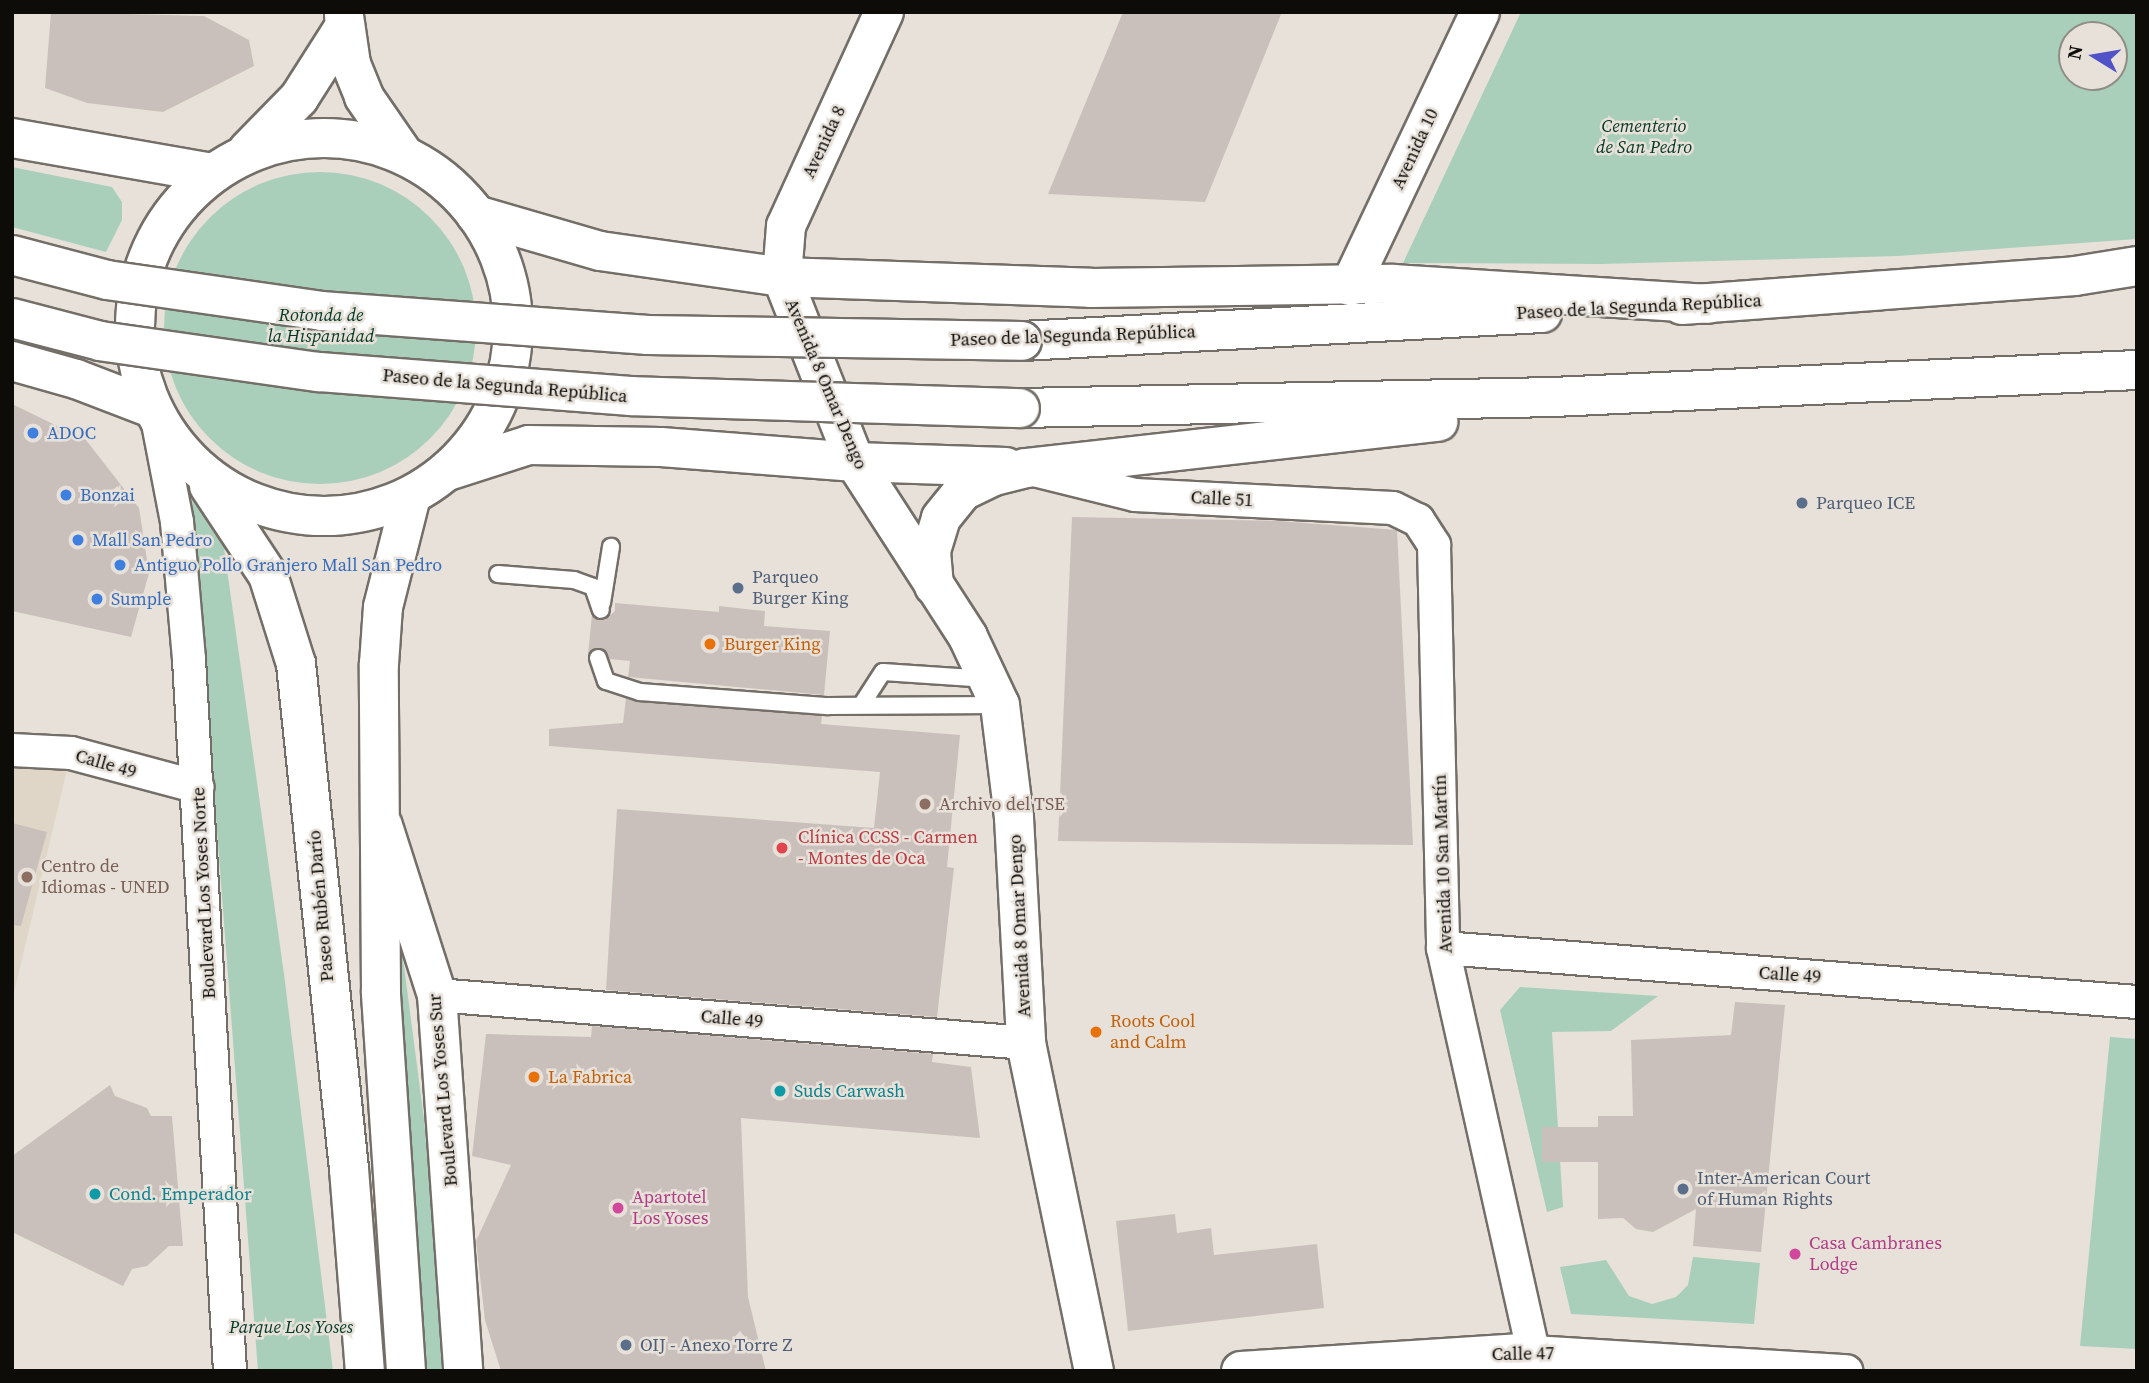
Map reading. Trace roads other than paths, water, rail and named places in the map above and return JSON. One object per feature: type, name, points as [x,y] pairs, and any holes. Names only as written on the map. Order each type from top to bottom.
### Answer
[{"type":"main road","name":"Avenida 8","points":[[782,277],[786,226],[884,12]]},
{"type":"main road","name":"Avenida 10","points":[[1350,286],[1480,12]]},
{"type":"main road","points":[[343,20],[364,97],[404,155]]},
{"type":"main road","points":[[12,138],[227,164],[282,142],[323,137],[365,142],[404,155],[432,171],[477,215],[497,250],[509,289],[511,343],[494,409],[473,443],[445,472],[411,496],[356,515],[299,516],[243,500],[195,468],[155,413],[137,359],[135,306],[149,255],[175,209],[227,164],[299,98],[343,20]]},
{"type":"main road","points":[[477,215],[600,251],[782,277],[1091,288],[1350,286],[1523,290],[1708,304]]},
{"type":"main road","name":"Paseo de la Segunda República","points":[[12,255],[107,279],[321,311],[648,335],[1022,341],[1708,304],[2075,276],[2137,266]]},
{"type":"main road","name":"Avenida 8 Omar Dengo","points":[[782,277],[855,462],[934,586],[995,692],[1014,818],[1026,1043],[1094,1371]]},
{"type":"main road","name":"Paseo de la Segunda República","points":[[12,318],[100,341],[319,372],[631,396],[1020,408],[1553,397],[2137,370]]},
{"type":"main road","points":[[12,361],[76,379],[155,413]]},
{"type":"main road","points":[[934,586],[930,551],[941,518],[963,491],[994,475],[1026,468],[1481,417],[1553,397]]},
{"type":"main road","points":[[445,472],[529,445],[661,447],[855,462],[1026,468]]},
{"type":"main road","name":"Paseo Rubén Darío","points":[[195,468],[243,532],[268,575],[296,664],[349,1169],[365,1371]]},
{"type":"main road","points":[[405,1371],[381,991],[380,817],[383,607],[411,496]]},
{"type":"main road","name":"Boulevard Los Yoses Sur","points":[[380,817],[438,995],[463,1371]]},
{"type":"main road","name":"Calle 47","points":[[1241,1371],[1534,1361]]},
{"type":"street","name":"Boulevard Los Yoses Norte","points":[[155,413],[177,522],[198,787],[230,1371]]},
{"type":"street","name":"Calle 51","points":[[1026,468],[1135,495],[1393,508],[1418,520]]},
{"type":"street","name":"Avenida 10 San Martín","points":[[1418,520],[1434,545],[1443,948],[1534,1361]]},
{"type":"street","name":"Calle 49","points":[[12,750],[71,753],[198,787]]},
{"type":"street","name":"Calle 49","points":[[1443,948],[2137,1002]]},
{"type":"street","name":"Calle 49","points":[[438,995],[1026,1043]]},
{"type":"street","name":"Calle 47","points":[[1534,1361],[1846,1371]]},
{"type":"lane","points":[[498,574],[575,580],[593,587],[601,610],[611,547]]},
{"type":"lane","points":[[598,658],[606,681],[640,692],[828,706],[995,692]]},
{"type":"lane","points":[[862,704],[883,672],[995,692]]},
{"type":"place","name":"ADOC","points":[[33,433]]},
{"type":"place","name":"Bonzai","points":[[66,495]]},
{"type":"place","name":"Parqueo ICE","points":[[1802,503]]},
{"type":"place","name":"Mall San Pedro","points":[[78,540]]},
{"type":"place","name":"Antiguo Pollo Granjero Mall San Pedro","points":[[120,565]]},
{"type":"place","name":"Parqueo Burger King","points":[[738,588]]},
{"type":"place","name":"Sumple","points":[[97,599]]},
{"type":"place","name":"Burger King","points":[[710,644]]},
{"type":"place","name":"Archivo del TSE","points":[[925,804]]},
{"type":"place","name":"Clínica CCSS - Carmen - Montes de Oca","points":[[782,848]]},
{"type":"place","name":"Centro de Idiomas - UNED","points":[[27,877]]},
{"type":"place","name":"Roots Cool and Calm","points":[[1096,1032]]},
{"type":"place","name":"La Fabrica","points":[[534,1077]]},
{"type":"place","name":"Suds Carwash","points":[[780,1091]]},
{"type":"place","name":"Inter-American Court of Human Rights","points":[[1683,1189]]},
{"type":"place","name":"Cond. Emperador","points":[[95,1194]]},
{"type":"place","name":"Apartotel Los Yoses","points":[[618,1208]]},
{"type":"place","name":"Casa Cambranes Lodge","points":[[1795,1254]]},
{"type":"place","name":"OIJ - Anexo Torre Z","points":[[626,1345]]},
{"type":"park label","name":"Cementerio de San Pedro","points":[[1644,137]]},
{"type":"park label","name":"Rotonda de la Hispanidad","points":[[321,326]]},
{"type":"park label","name":"Parque Los Yoses","points":[[291,1327]]}]
